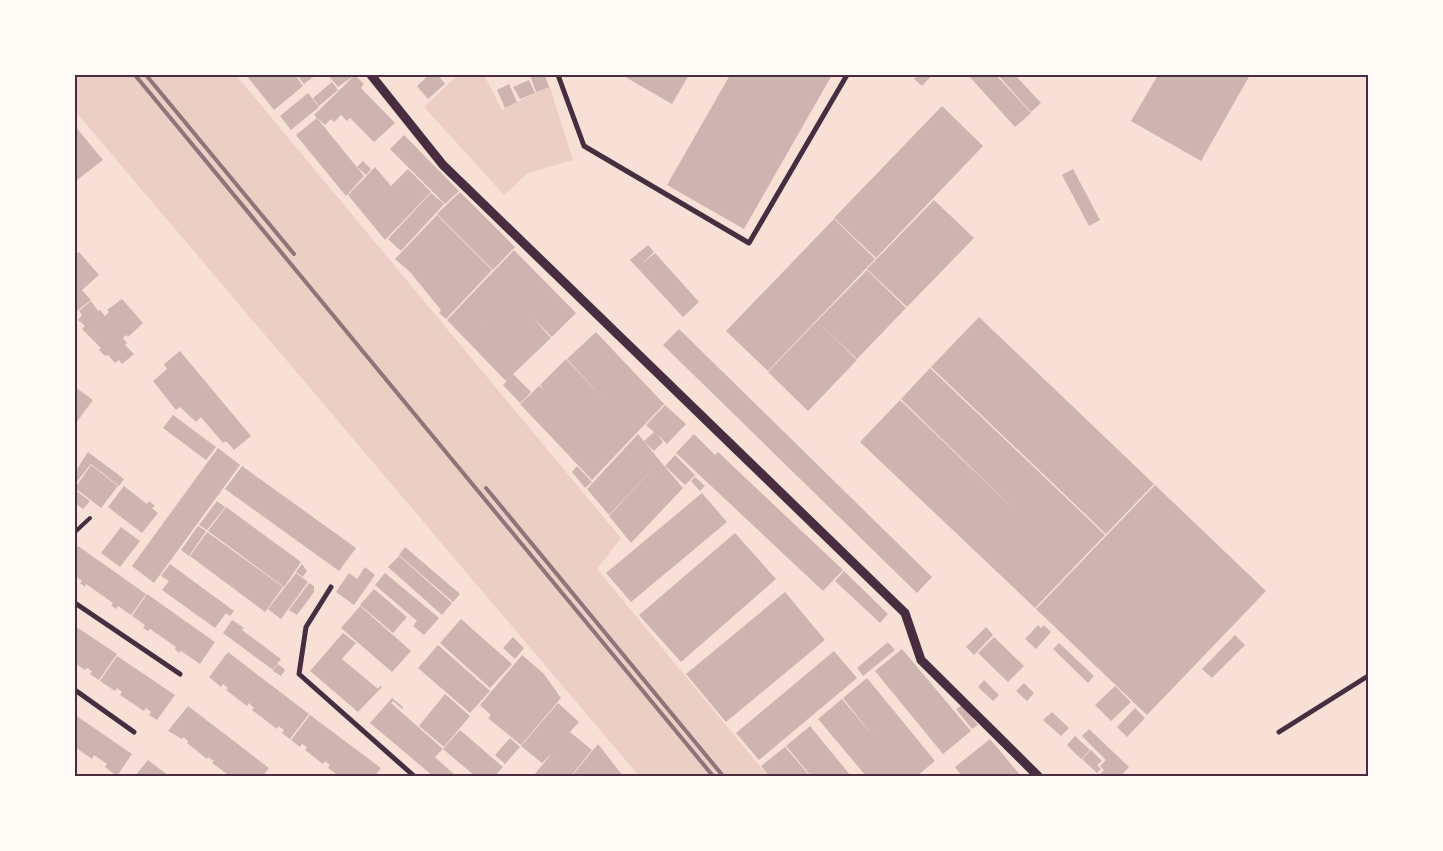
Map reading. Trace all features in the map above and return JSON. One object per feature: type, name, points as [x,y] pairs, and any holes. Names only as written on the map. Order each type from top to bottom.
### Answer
[{"type":"street","points":[[371,75],[443,164],[905,613],[921,660],[1038,776]]},
{"type":"street","points":[[558,75],[584,146],[749,243],[847,75]]},
{"type":"street","points":[[331,587],[306,628],[298,674],[414,776]]},
{"type":"street","points":[[75,603],[180,674]]},
{"type":"street","points":[[1279,732],[1368,676]]},
{"type":"street","points":[[75,690],[134,732]]},
{"type":"lane","points":[[75,532],[90,518]]},
{"type":"shaded area","points":[[75,75],[236,75],[621,538],[597,569],[768,776],[639,776],[75,111]]},
{"type":"shaded area","points":[[458,75],[484,75],[502,110],[549,85],[573,160],[528,173],[504,195],[424,107]]},
{"type":"building","points":[[246,75],[295,75],[303,86],[274,110]]},
{"type":"building","points":[[297,75],[316,75],[304,84]]},
{"type":"building","points":[[328,75],[350,75],[352,77],[338,87]]},
{"type":"building","points":[[355,75],[364,84],[361,88],[395,123],[374,142],[350,118],[347,121],[341,115],[334,122],[331,119],[325,125],[314,115]]},
{"type":"building","points":[[429,75],[438,75],[445,84],[428,99],[417,86]]},
{"type":"building","points":[[530,75],[545,75],[549,87],[536,92]]},
{"type":"building","points":[[622,75],[689,75],[672,104]]},
{"type":"building","points":[[730,75],[832,75],[744,229],[667,185]]},
{"type":"building","points":[[918,75],[932,75],[922,86],[914,79]]},
{"type":"building","points":[[968,75],[996,75],[1031,113],[1015,127]]},
{"type":"building","points":[[998,75],[1015,75],[1041,103],[1031,112]]},
{"type":"building","points":[[1158,75],[1250,75],[1201,161],[1131,121]]},
{"type":"building","points":[[529,80],[535,93],[520,99],[513,87]]},
{"type":"building","points":[[332,82],[338,90],[319,106],[313,98]]},
{"type":"building","points":[[509,84],[517,102],[505,108],[497,90]]},
{"type":"building","points":[[308,93],[319,107],[291,130],[280,116]]},
{"type":"building","points":[[942,106],[983,146],[876,258],[834,218]]},
{"type":"building","points":[[317,118],[364,176],[346,196],[296,135]]},
{"type":"building","points":[[75,126],[103,160],[77,180],[75,177]]},
{"type":"building","points":[[404,135],[459,191],[445,204],[390,149]]},
{"type":"building","points":[[363,161],[371,169],[366,175],[357,167]]},
{"type":"building","points":[[375,167],[391,186],[408,169],[431,192],[385,240],[348,195]]},
{"type":"building","points":[[1073,169],[1100,220],[1089,226],[1062,175]]},
{"type":"building","points":[[460,192],[515,247],[493,270],[437,214]]},
{"type":"building","points":[[431,193],[444,204],[401,251],[388,239]]},
{"type":"building","points":[[934,200],[974,238],[907,307],[867,269]]},
{"type":"building","points":[[437,215],[492,270],[446,319],[439,313],[441,310],[410,272],[395,259]]},
{"type":"building","points":[[834,219],[875,259],[768,371],[726,331]]},
{"type":"building","points":[[648,245],[654,252],[641,265],[655,253],[699,302],[683,317],[630,260]]},
{"type":"building","points":[[514,250],[576,313],[552,337],[531,316],[551,338],[506,381],[447,320]]},
{"type":"building","points":[[79,252],[99,275],[82,290],[91,300],[77,311],[75,309],[75,255]]},
{"type":"building","points":[[867,270],[906,308],[857,359],[817,321]]},
{"type":"building","points":[[122,299],[143,323],[128,337],[126,335],[123,338],[127,343],[125,345],[134,354],[122,364],[119,360],[115,363],[108,355],[105,356],[99,350],[101,348],[82,329],[85,326],[78,320],[82,315],[79,311],[91,301],[98,311],[100,310],[105,316],[109,312],[107,310]]},
{"type":"building","points":[[979,317],[1154,484],[1106,534],[931,367]]},
{"type":"building","points":[[817,321],[857,360],[808,411],[768,372]]},
{"type":"building","points":[[679,329],[932,577],[917,593],[663,345]]},
{"type":"building","points":[[596,332],[664,404],[592,480],[520,404],[539,386],[544,390],[540,385],[566,359],[605,400],[567,359]]},
{"type":"building","points":[[180,351],[251,436],[234,450],[226,441],[223,443],[201,417],[196,422],[180,407],[176,410],[153,381],[167,369],[164,364]]},
{"type":"building","points":[[930,368],[1105,535],[1035,608],[860,442],[900,400],[1021,516],[901,399]]},
{"type":"building","points":[[513,374],[531,392],[520,403],[503,385]]},
{"type":"building","points":[[75,387],[93,400],[76,423],[75,422]]},
{"type":"building","points":[[665,405],[686,424],[667,444],[657,434],[663,442],[654,451],[644,441],[654,432],[646,425]]},
{"type":"building","points":[[173,415],[216,447],[206,460],[163,428]]},
{"type":"building","points":[[638,434],[660,461],[609,515],[587,489]]},
{"type":"building","points":[[694,434],[715,455],[718,452],[843,570],[823,591],[676,453]]},
{"type":"building","points":[[218,448],[240,465],[154,583],[132,566]]},
{"type":"building","points":[[88,452],[124,479],[119,486],[91,464],[75,484],[75,472]]},
{"type":"building","points":[[675,455],[695,475],[685,485],[665,466]]},
{"type":"building","points":[[660,461],[683,488],[631,543],[609,516]]},
{"type":"building","points":[[91,465],[118,486],[101,508],[75,488]]},
{"type":"building","points":[[242,466],[356,548],[339,571],[225,489]]},
{"type":"building","points":[[577,466],[592,482],[585,488],[572,472]]},
{"type":"building","points":[[695,477],[705,486],[700,491],[691,481]]},
{"type":"building","points":[[1155,485],[1266,591],[1147,715],[1036,609]]},
{"type":"building","points":[[124,486],[147,504],[149,501],[155,506],[152,508],[158,513],[142,533],[108,507]]},
{"type":"building","points":[[75,490],[90,501],[83,509],[75,503]]},
{"type":"building","points":[[702,493],[727,522],[631,602],[606,573]]},
{"type":"building","points":[[217,501],[225,507],[207,530],[199,525]]},
{"type":"building","points":[[226,507],[301,562],[284,587],[208,531]]},
{"type":"building","points":[[198,526],[206,531],[189,556],[181,550]]},
{"type":"building","points":[[121,527],[140,541],[120,567],[101,553]]},
{"type":"building","points":[[207,532],[283,587],[265,612],[190,556]]},
{"type":"building","points":[[735,533],[776,579],[681,662],[639,615]]},
{"type":"building","points":[[78,546],[146,594],[131,615],[118,606],[116,609],[111,605],[113,603],[86,584],[85,587],[80,583],[82,581],[75,576],[75,550]]},
{"type":"building","points":[[405,547],[460,594],[453,602],[399,555]]},
{"type":"building","points":[[399,556],[452,603],[442,615],[388,567]]},
{"type":"building","points":[[170,564],[234,611],[230,616],[226,613],[215,628],[162,590],[169,581],[161,576]]},
{"type":"building","points":[[302,564],[307,571],[303,577],[296,572]]},
{"type":"building","points":[[365,567],[375,575],[354,605],[336,592],[349,573],[357,579]]},
{"type":"building","points":[[844,571],[888,614],[880,623],[835,581]]},
{"type":"building","points":[[296,573],[308,582],[281,619],[268,609]]},
{"type":"building","points":[[385,573],[439,618],[424,635],[413,626],[417,621],[375,585]]},
{"type":"building","points":[[309,583],[314,586],[314,592],[297,615],[289,610]]},
{"type":"building","points":[[374,589],[407,617],[393,633],[360,605]]},
{"type":"building","points":[[785,592],[825,640],[726,722],[686,674]]},
{"type":"building","points":[[147,594],[215,642],[200,664],[181,651],[179,653],[175,649],[176,647],[150,629],[148,631],[143,628],[145,625],[132,616]]},
{"type":"building","points":[[360,606],[411,651],[392,672],[341,628]]},
{"type":"building","points":[[461,619],[512,664],[490,688],[440,643]]},
{"type":"building","points":[[232,620],[244,628],[242,630],[281,659],[273,670],[223,633]]},
{"type":"building","points":[[1038,625],[1041,628],[1044,625],[1051,632],[1036,649],[1025,639]]},
{"type":"building","points":[[75,626],[117,654],[99,680],[90,674],[92,671],[87,668],[85,670],[75,663]]},
{"type":"building","points":[[986,627],[993,635],[974,655],[966,647]]},
{"type":"building","points":[[343,633],[356,643],[342,659],[378,689],[380,686],[382,687],[358,712],[310,671]]},
{"type":"building","points":[[1235,635],[1245,645],[1212,678],[1202,669]]},
{"type":"building","points":[[513,637],[524,648],[515,659],[503,648]]},
{"type":"building","points":[[994,637],[1024,666],[1008,682],[978,653]]},
{"type":"building","points":[[888,642],[895,650],[863,676],[857,668]]},
{"type":"building","points":[[1059,643],[1094,676],[1088,683],[1053,649]]},
{"type":"building","points":[[438,645],[490,691],[470,713],[418,668]]},
{"type":"building","points":[[902,649],[971,731],[943,754],[875,671]]},
{"type":"building","points":[[834,651],[857,678],[759,760],[736,733]]},
{"type":"building","points":[[228,652],[309,714],[290,739],[282,733],[284,730],[278,726],[277,729],[252,710],[254,708],[249,703],[247,706],[226,690],[228,688],[223,684],[221,687],[209,677]]},
{"type":"building","points":[[522,655],[544,674],[561,698],[521,745],[488,718],[491,715],[480,705]]},
{"type":"building","points":[[117,656],[175,695],[157,720],[149,715],[151,712],[146,708],[144,711],[120,695],[122,692],[117,688],[115,691],[100,681]]},
{"type":"building","points":[[278,664],[285,670],[281,676],[273,671]]},
{"type":"building","points":[[867,678],[935,761],[917,776],[866,776],[818,719],[842,699],[874,737],[843,698]]},
{"type":"building","points":[[984,680],[999,695],[993,701],[978,687]]},
{"type":"building","points":[[1024,683],[1034,693],[1027,701],[1016,691]]},
{"type":"building","points":[[1115,686],[1131,702],[1111,721],[1095,705]]},
{"type":"building","points":[[445,694],[470,716],[444,747],[419,726]]},
{"type":"building","points":[[392,698],[403,707],[402,709],[393,701],[391,703],[443,749],[435,757],[456,776],[433,776],[370,723]]},
{"type":"building","points":[[558,703],[579,722],[570,732],[592,750],[571,776],[536,776],[534,775],[553,752],[542,763],[521,746]]},
{"type":"building","points":[[962,705],[978,725],[972,729],[956,709]]},
{"type":"building","points":[[188,706],[269,768],[263,776],[230,776],[212,763],[214,761],[208,757],[207,759],[187,743],[188,741],[183,737],[182,739],[168,731]]},
{"type":"building","points":[[1135,708],[1145,718],[1127,737],[1117,727]]},
{"type":"building","points":[[1052,712],[1069,728],[1061,736],[1043,720]]},
{"type":"building","points":[[75,715],[132,754],[117,776],[105,767],[107,764],[94,755],[92,759],[75,747]]},
{"type":"building","points":[[310,715],[381,768],[375,776],[339,776],[328,768],[330,765],[325,761],[323,764],[305,750],[307,747],[302,744],[300,747],[291,740]]},
{"type":"building","points":[[810,726],[851,776],[811,776],[786,746]]},
{"type":"building","points":[[1089,729],[1129,767],[1121,776],[1098,776],[1104,770],[1100,766],[1106,760],[1082,736]]},
{"type":"building","points":[[460,730],[503,767],[495,776],[475,776],[443,749]]},
{"type":"building","points":[[1075,736],[1090,750],[1081,759],[1067,745]]},
{"type":"building","points":[[510,738],[520,747],[505,764],[495,755]]},
{"type":"building","points":[[990,739],[1021,776],[962,776],[955,767]]},
{"type":"building","points":[[598,744],[623,776],[572,776]]},
{"type":"building","points":[[785,747],[810,776],[769,776],[761,766]]},
{"type":"building","points":[[1091,750],[1102,761],[1097,765],[1101,769],[1097,773],[1082,759]]},
{"type":"building","points":[[148,760],[169,776],[135,776]]},
{"type":"railway","points":[[135,75],[713,776]]},
{"type":"railway","points":[[146,75],[294,254]]},
{"type":"railway","points":[[486,488],[723,776]]}]
